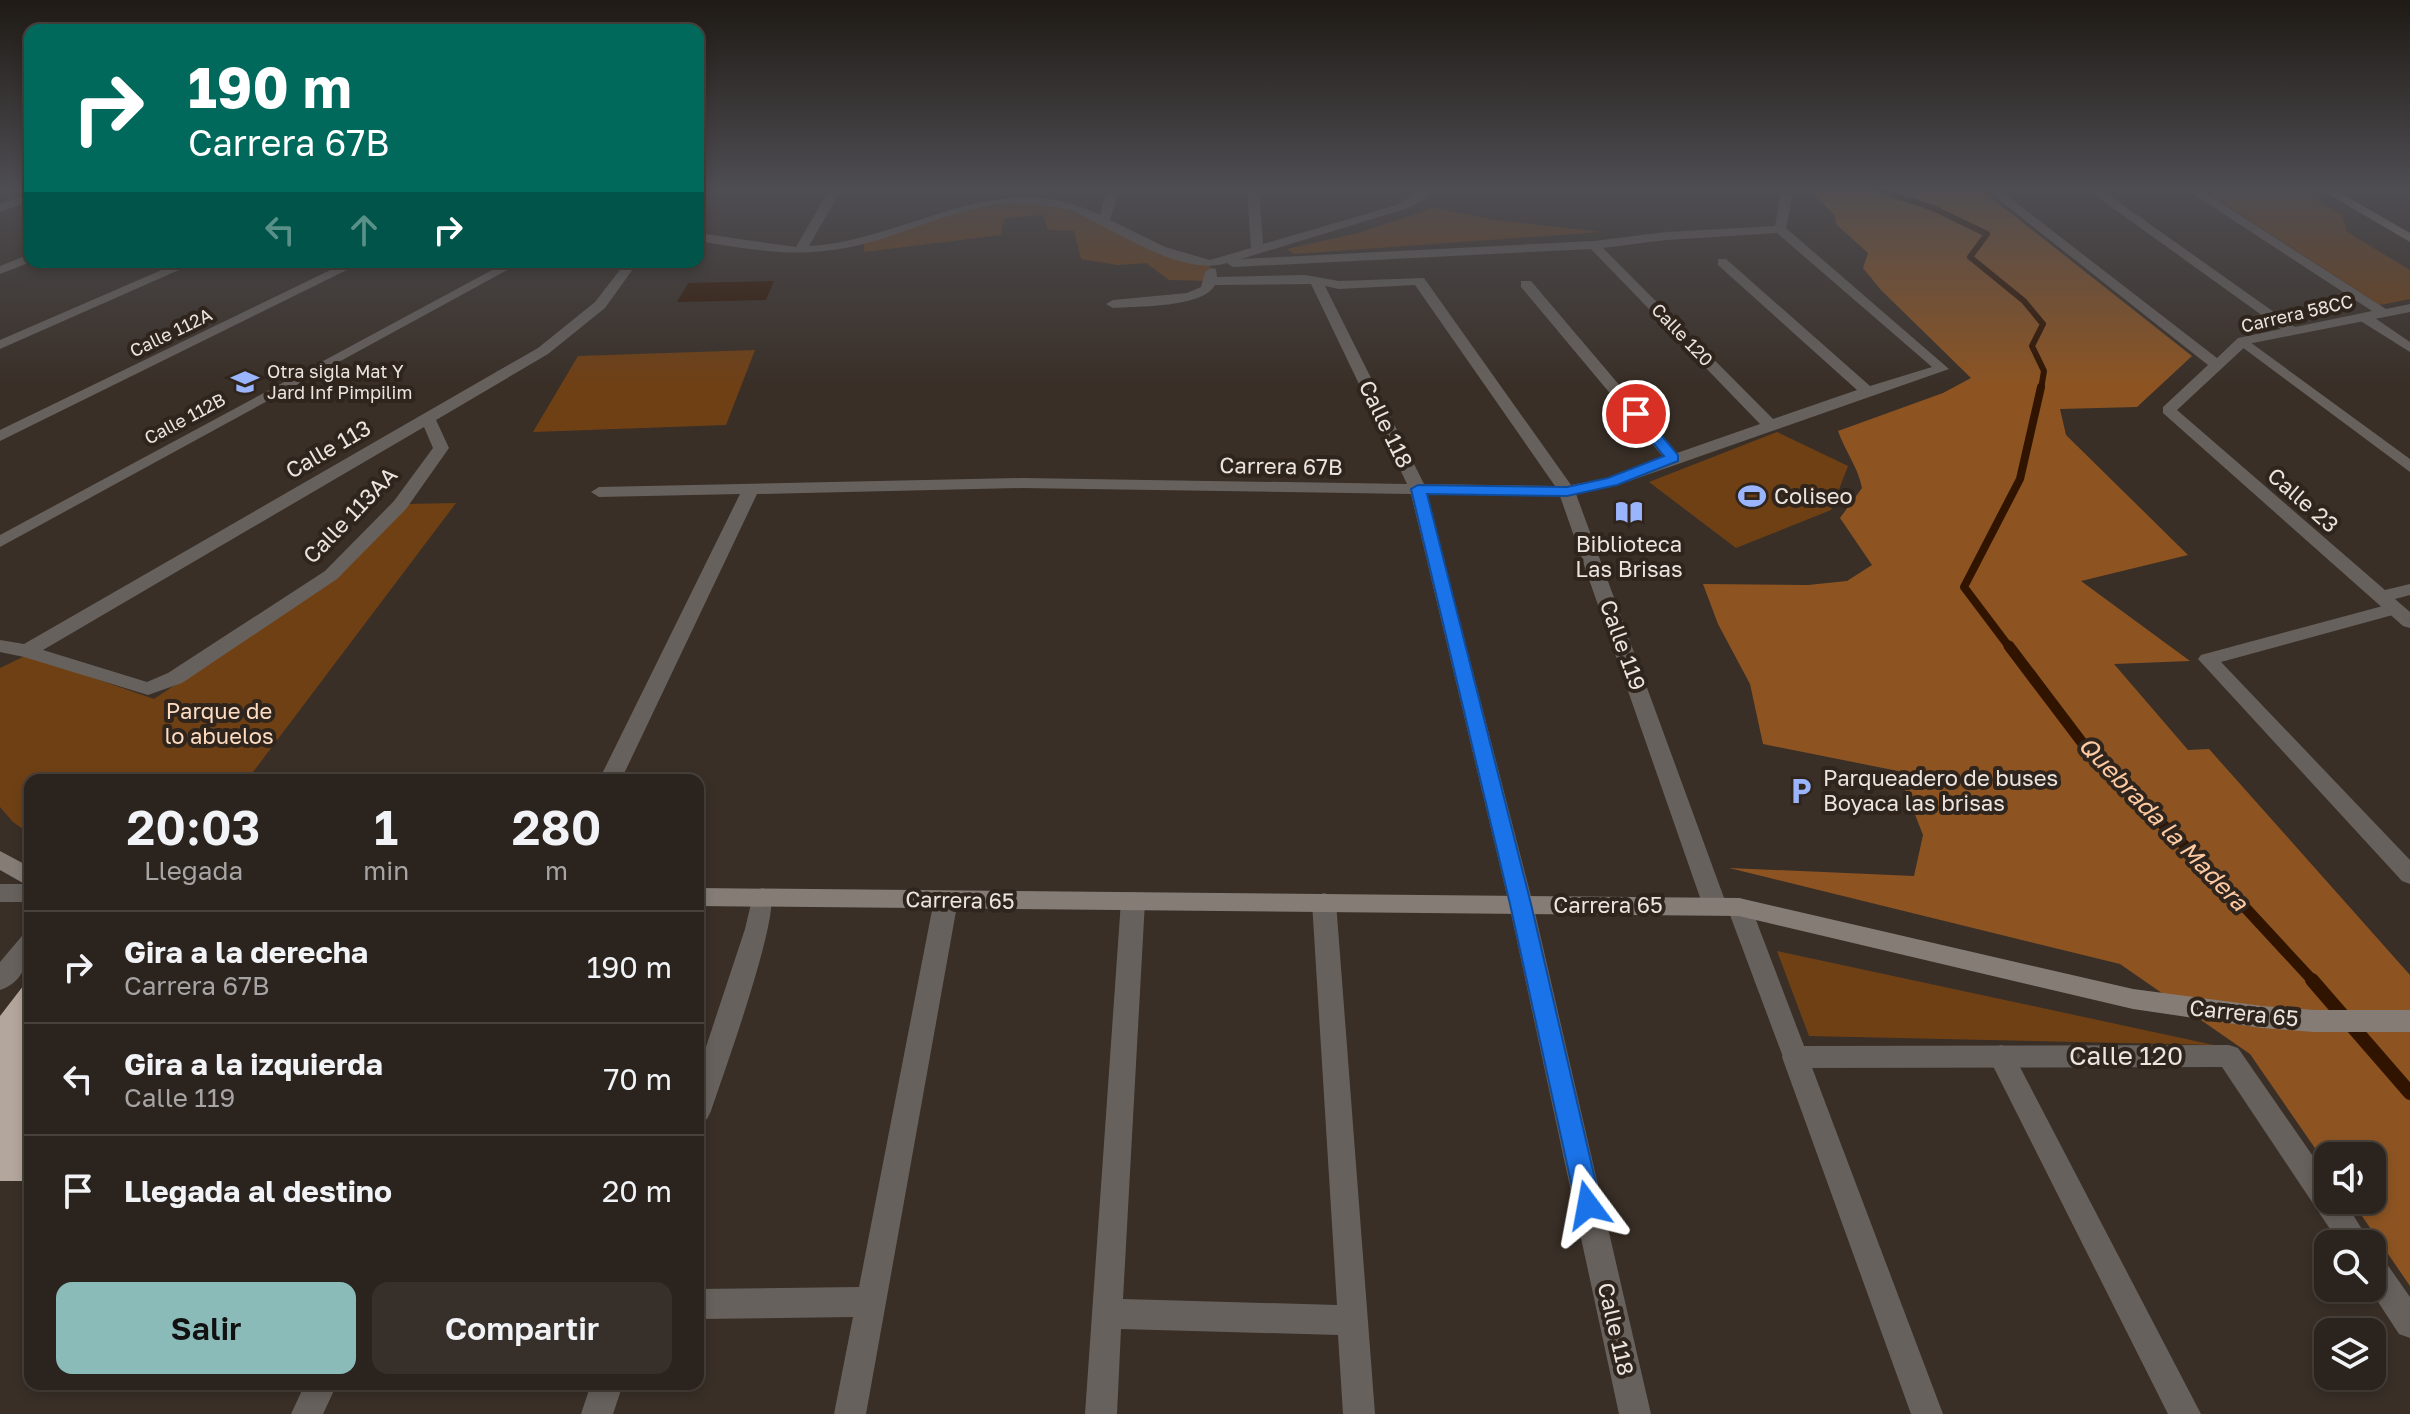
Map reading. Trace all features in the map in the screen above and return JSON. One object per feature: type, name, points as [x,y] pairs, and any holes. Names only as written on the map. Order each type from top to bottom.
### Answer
[{"type":"main road","points":[[0,859],[24,874]]},
{"type":"main road","name":"Carrera 65","points":[[704,897],[1727,906],[2133,999],[2262,1017],[2410,1021]]},
{"type":"street","points":[[1175,254],[1210,264],[1412,254]]},
{"type":"street","points":[[1210,264],[1239,254]]},
{"type":"street","name":"Calle 120","points":[[1603,254],[1770,425]]},
{"type":"street","name":"Carrera 67B","points":[[599,492],[1022,483],[1567,491],[1612,482],[1867,391],[1942,369],[1809,254]]},
{"type":"street","points":[[2075,254],[2217,365]]},
{"type":"street","points":[[2184,254],[2292,331]]},
{"type":"street","points":[[2292,254],[2384,313]]},
{"type":"street","points":[[0,270],[24,260]]},
{"type":"street","points":[[1722,262],[1867,391]]},
{"type":"street","points":[[1209,286],[1210,264]]},
{"type":"street","points":[[0,345],[177,268]]},
{"type":"street","name":"Calle 112A","points":[[0,436],[345,268]]},
{"type":"street","name":"Calle 112B","points":[[0,542],[505,268]]},
{"type":"street","name":"Calle 113","points":[[27,651],[543,351],[600,305],[628,268]]},
{"type":"street","points":[[1113,304],[1189,297],[1209,286],[1316,281]]},
{"type":"street","name":"Calle 119","points":[[1316,281],[1339,285],[1419,281],[1567,491],[1727,906],[1795,1057],[1927,1414]]},
{"type":"street","name":"Calle 118","points":[[1316,281],[1418,489],[1521,904],[1635,1414]]},
{"type":"street","points":[[1526,284],[1673,458]]},
{"type":"street","name":"Carrera 58CC","points":[[2168,410],[2243,341],[2410,308]]},
{"type":"street","points":[[2364,317],[2410,348]]},
{"type":"street","points":[[2243,341],[2410,467]]},
{"type":"street","name":"Calle 23","points":[[2168,410],[2410,622]]},
{"type":"street","name":"Calle 113AA","points":[[27,651],[148,689],[175,678],[331,575],[400,505],[441,448],[427,417]]},
{"type":"street","points":[[613,774],[752,487]]},
{"type":"street","points":[[2410,589],[2388,603],[2208,659],[2410,875]]},
{"type":"street","points":[[0,646],[27,651]]},
{"type":"street","points":[[0,893],[24,893]]},
{"type":"street","points":[[704,1092],[757,929],[762,897]]},
{"type":"street","points":[[850,1414],[946,900]]},
{"type":"street","points":[[1101,1414],[1133,901]]},
{"type":"street","points":[[1324,902],[1359,1414]]},
{"type":"street","points":[[0,980],[24,950]]},
{"type":"street","points":[[2001,1056],[2185,1414]]},
{"type":"street","name":"Calle 120","points":[[1795,1057],[2229,1056],[2347,1230]]},
{"type":"street","points":[[2386,1288],[2410,1323]]},
{"type":"street","points":[[704,1304],[872,1302]]},
{"type":"street","points":[[1107,1314],[1352,1320]]},
{"type":"street","points":[[307,1414],[318,1390]]},
{"type":"street","points":[[597,1414],[605,1390]]},
{"type":"green space","points":[[1080,254],[1170,254],[1210,264],[1211,281],[1169,280],[1146,263],[1118,265],[1081,259]]},
{"type":"green space","points":[[2302,254],[2383,254],[2410,270],[2410,299],[2380,305]]},
{"type":"green space","points":[[755,350],[726,425],[533,432],[578,356]]},
{"type":"green space","name":"Coliseo","points":[[1777,432],[1848,466],[1831,510],[1736,548],[1649,482]]},
{"type":"green space","name":"Parque de lo abuelos","points":[[456,503],[252,774],[24,774],[24,830],[0,807],[0,668],[27,655],[154,699],[339,576],[406,504]]},
{"type":"green space","points":[[1777,951],[2214,1045],[1809,1036]]},
{"type":"shaded area","points":[[1868,254],[2063,254],[2192,356],[2137,407],[2060,409],[2066,435],[2188,555],[2081,581],[2190,661],[2114,664],[2188,750],[2209,749],[2410,975],[2410,1286],[2386,1251],[2386,1230],[2372,1230],[2361,1214],[2386,1214],[2386,1142],[2314,1142],[2314,1147],[2250,1054],[2120,964],[1729,868],[1914,876],[1923,835],[1898,771],[1763,744],[1750,684],[1718,624],[1703,584],[1808,585],[1847,581],[1872,565],[1840,518],[1862,488],[1838,431],[1943,393],[1971,378],[1881,290],[1863,268]]},
{"type":"shaded area","points":[[774,281],[766,300],[677,302],[688,283]]},
{"type":"building","points":[[24,985],[24,1181],[0,1181],[0,1016]]},
{"type":"waterway","name":"Quebrada la Madera","points":[[1972,254],[1970,257],[2024,301],[2043,324],[2032,346],[2044,371],[2041,389]]},
{"type":"waterway","name":"Quebrada la Madera","points":[[2010,648],[1964,587],[2020,479],[2041,387]]},
{"type":"waterway","name":"Quebrada la Madera","points":[[2009,646],[2093,757],[2215,875],[2314,982]]},
{"type":"waterway","name":"Quebrada la Madera","points":[[2312,980],[2410,1093]]},
{"type":"place","name":"Otra sigla Mat Y Jard Inf Pimpilim","points":[[245,382]]},
{"type":"place","name":"Coliseo","points":[[1752,496]]},
{"type":"place","name":"Biblioteca Las Brisas","points":[[1629,512]]},
{"type":"place","name":"Parqueadero de buses Boyaca las brisas","points":[[1801,791]]},
{"type":"route","points":[[1588,1205],[1521,904],[1418,489],[1567,491],[1612,482],[1673,458],[1636,414]]}]
